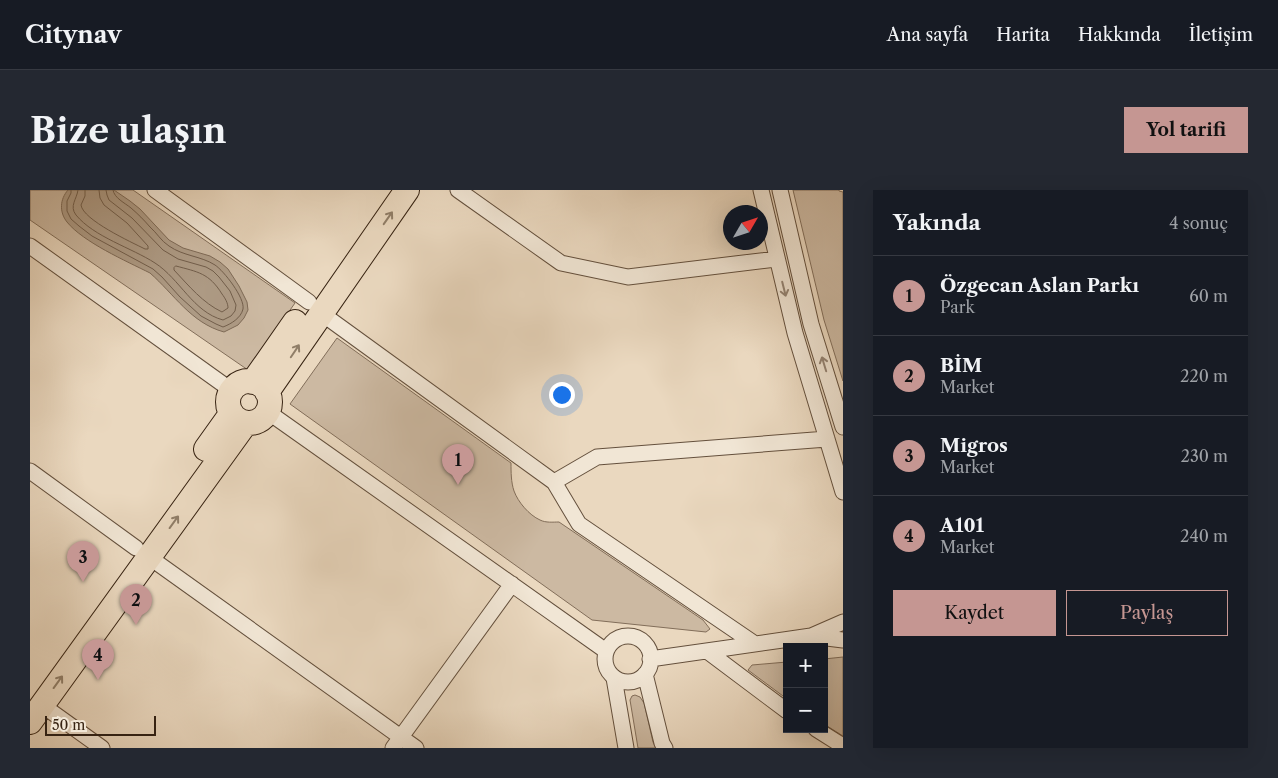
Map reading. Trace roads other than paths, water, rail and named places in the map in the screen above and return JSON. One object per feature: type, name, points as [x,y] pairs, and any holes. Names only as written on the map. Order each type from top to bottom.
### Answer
[{"type":"main road","points":[[263,395],[243,382],[231,390],[227,403],[238,419],[252,424],[264,418],[263,395],[388,190]]},
{"type":"main road","points":[[315,307],[407,190]]},
{"type":"main road","points":[[34,707],[238,419]]},
{"type":"street","points":[[155,190],[554,482],[579,524],[755,644]]},
{"type":"street","points":[[458,190],[561,263],[628,277],[776,259]]},
{"type":"street","points":[[761,190],[794,333],[843,492]]},
{"type":"street","points":[[780,190],[811,324],[843,427]]},
{"type":"street","points":[[30,246],[231,390]]},
{"type":"street","points":[[263,395],[512,584],[606,651]]},
{"type":"street","points":[[554,482],[597,457],[827,439]]},
{"type":"street","points":[[30,471],[397,742],[416,748]]},
{"type":"street","points":[[397,742],[512,584]]},
{"type":"street","points":[[811,636],[843,622]]},
{"type":"street","points":[[650,659],[811,636],[843,640]]},
{"type":"street","points":[[628,637],[641,641],[646,646],[650,659],[649,666],[641,678],[628,682],[614,678],[606,666],[605,658],[606,651],[610,645],[621,638],[628,637]]},
{"type":"street","points":[[707,651],[783,708]]},
{"type":"street","points":[[644,674],[662,743],[665,748]]},
{"type":"street","points":[[614,678],[626,748]]},
{"type":"street","points":[[34,707],[102,748]]},
{"type":"street","points":[[822,733],[843,746]]},
{"type":"water","points":[[68,190],[114,190],[140,209],[169,240],[183,248],[210,256],[220,262],[228,269],[247,302],[248,310],[244,318],[238,325],[224,332],[212,328],[192,315],[150,273],[83,237],[64,218],[62,201]]},
{"type":"place","name":"Özgecan Aslan Parkı","points":[[458,485]]},
{"type":"place","name":"Migros","points":[[83,582]]},
{"type":"place","name":"BİM","points":[[136,625]]},
{"type":"place","name":"A101","points":[[98,680]]}]
